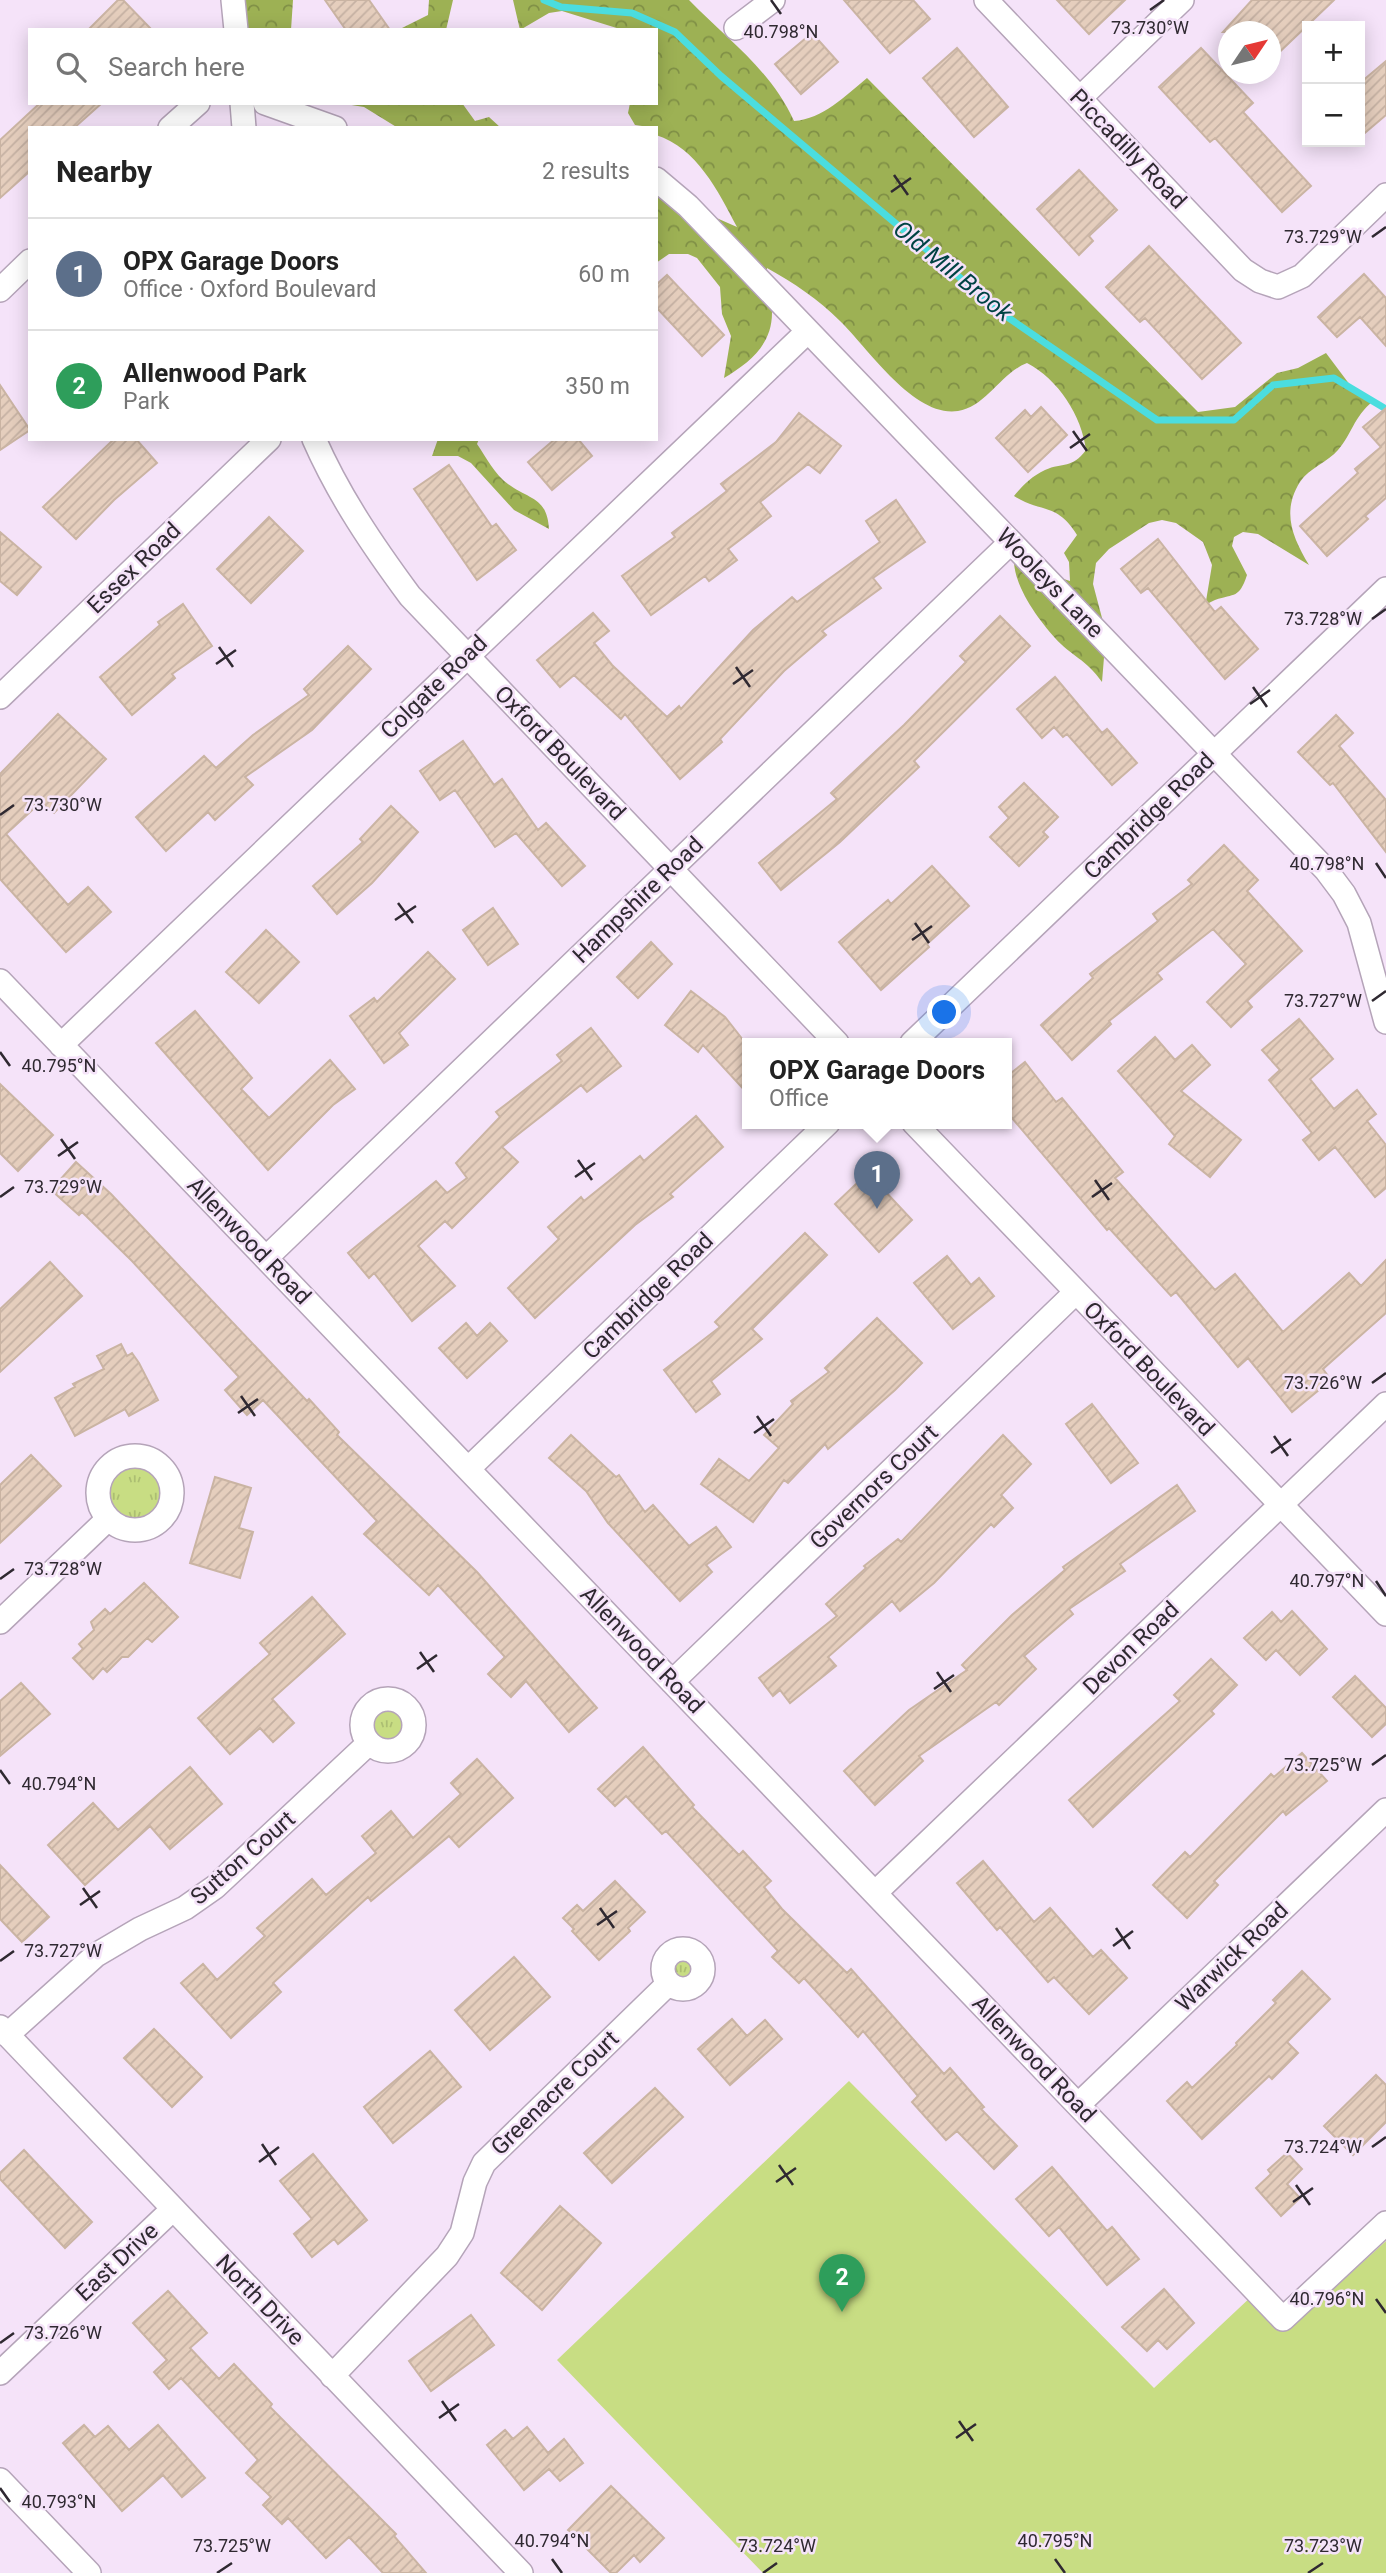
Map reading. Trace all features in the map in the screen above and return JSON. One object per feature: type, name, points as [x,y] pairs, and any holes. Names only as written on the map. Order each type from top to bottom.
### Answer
[{"type":"street","points":[[233,0],[236,28]]},
{"type":"street","points":[[736,28],[773,0]]},
{"type":"street","name":"Piccadilly Road","points":[[986,0],[1243,270],[1260,281],[1278,287],[1302,276],[1385,199]]},
{"type":"street","points":[[1080,98],[1182,0]]},
{"type":"street","points":[[172,126],[196,105]]},
{"type":"street","points":[[242,105],[244,126]]},
{"type":"street","points":[[271,105],[329,126]]},
{"type":"street","name":"Wooleys Lane","points":[[658,181],[688,206],[1214,754],[1243,780],[1306,846],[1344,894],[1359,923],[1384,1006]]},
{"type":"street","points":[[0,290],[28,263]]},
{"type":"street","name":"Colgate Road","points":[[61,1045],[808,331]]},
{"type":"street","name":"Essex Road","points":[[0,697],[267,441]]},
{"type":"street","name":"Oxford Boulevard","points":[[315,441],[326,468],[367,538],[410,596],[832,1038]]},
{"type":"street","name":"Hampshire Road","points":[[266,1258],[1011,542]]},
{"type":"street","name":"Cambridge Road","points":[[917,1038],[1386,589]]},
{"type":"street","name":"Allenwood Road","points":[[0,981],[1283,2319],[1386,2223]]},
{"type":"street","name":"Cambridge Road","points":[[468,1469],[822,1129]]},
{"type":"street","name":"Oxford Boulevard","points":[[920,1129],[1386,1614]]},
{"type":"street","name":"Governors Court","points":[[672,1682],[1075,1293]]},
{"type":"street","name":"Devon Road","points":[[875,1893],[1386,1404]]},
{"type":"street","points":[[0,1622],[108,1519]]},
{"type":"street","name":"Sutton Court","points":[[4,2031],[96,1955],[140,1929],[185,1908],[215,1887],[369,1743]]},
{"type":"street","name":"Warwick Road","points":[[1078,2105],[1386,1810]]},
{"type":"street","name":"Greenacre Court","points":[[332,2376],[447,2256],[463,2233],[475,2182],[484,2163],[668,1983]]},
{"type":"street","name":"North Drive","points":[[4,2031],[521,2573]]},
{"type":"street","name":"East Drive","points":[[0,2373],[173,2209]]},
{"type":"street","points":[[0,2480],[89,2573]]},
{"type":"green space","points":[[243,0],[293,0],[291,28],[245,28]]},
{"type":"green space","points":[[429,0],[453,0],[446,28],[402,28],[428,15]]},
{"type":"green space","points":[[513,0],[689,0],[761,70],[794,121],[824,111],[867,78],[1198,412],[1235,407],[1277,373],[1298,368],[1326,353],[1353,389],[1373,401],[1361,414],[1338,450],[1304,477],[1294,493],[1291,525],[1309,565],[1258,534],[1243,532],[1234,537],[1232,546],[1247,575],[1239,592],[1215,600],[1195,612],[1206,601],[1212,565],[1203,542],[1176,523],[1162,520],[1149,523],[1109,549],[1096,563],[1093,584],[1106,633],[1102,682],[1090,668],[1061,644],[1042,622],[1023,593],[1014,563],[1070,581],[1069,562],[1064,553],[1077,535],[1062,517],[1014,496],[1036,475],[1072,463],[1086,450],[1074,412],[1058,389],[1027,363],[1009,374],[985,397],[968,408],[958,411],[941,410],[925,404],[893,379],[823,306],[767,268],[772,313],[768,335],[750,359],[724,378],[731,336],[722,314],[720,287],[697,258],[688,254],[669,254],[658,262],[658,195],[737,227],[714,185],[695,160],[670,141],[658,136],[658,126],[635,125],[628,113],[630,105],[658,105],[658,28],[617,28],[562,11],[549,13],[520,28]]},
{"type":"green space","points":[[352,105],[463,105],[475,121],[489,117],[499,126],[395,126],[364,107]]},
{"type":"green space","points":[[437,441],[478,441],[477,444],[499,476],[541,505],[548,519],[549,529],[514,510],[471,463],[458,456],[432,456]]},
{"type":"green space","points":[[135,1456],[156,1462],[166,1472],[172,1493],[166,1514],[156,1524],[135,1530],[114,1524],[104,1514],[98,1493],[104,1472],[114,1462]]},
{"type":"green space","points":[[388,1699],[398,1701],[406,1707],[412,1715],[412,1735],[406,1743],[398,1749],[388,1751],[378,1749],[370,1743],[364,1735],[362,1725],[364,1715],[370,1707],[378,1701]]},
{"type":"green space","points":[[683,1949],[691,1950],[697,1955],[702,1961],[702,1977],[697,1983],[691,1988],[683,1989],[675,1988],[669,1983],[664,1977],[663,1969],[664,1961],[669,1955],[675,1950]]},
{"type":"green space","points":[[849,2081],[1154,2388],[1254,2294],[1288,2330],[1386,2241],[1386,2573],[763,2573],[557,2360]]},
{"type":"building","points":[[118,0],[123,0],[150,28],[90,28]]},
{"type":"building","points":[[325,0],[369,0],[389,28],[345,28]]},
{"type":"building","points":[[844,0],[913,0],[930,19],[890,53]]},
{"type":"building","points":[[1057,0],[1125,0],[1089,34]]},
{"type":"building","points":[[1252,0],[1334,0],[1312,21],[1302,21],[1302,30],[1281,51],[1281,21],[1233,21]]},
{"type":"building","points":[[812,33],[838,62],[801,94],[775,64]]},
{"type":"building","points":[[957,48],[1008,107],[974,137],[923,78]]},
{"type":"building","points":[[1201,48],[1218,66],[1218,84],[1235,84],[1253,103],[1243,112],[1311,186],[1282,212],[1215,138],[1210,142],[1159,87]]},
{"type":"building","points":[[1386,61],[1386,115],[1365,133],[1365,84],[1365,79]]},
{"type":"building","points":[[38,105],[100,105],[76,126],[28,126],[28,173],[0,198],[0,140]]},
{"type":"building","points":[[1079,170],[1117,210],[1089,236],[1093,241],[1079,255],[1037,209]]},
{"type":"building","points":[[1149,246],[1241,343],[1202,379],[1145,318],[1140,322],[1106,287]]},
{"type":"building","points":[[1364,274],[1386,298],[1386,346],[1360,317],[1337,337],[1318,317]]},
{"type":"building","points":[[667,275],[724,335],[702,356],[658,309],[658,283]]},
{"type":"building","points":[[0,385],[28,427],[28,431],[0,450]]},
{"type":"building","points":[[1041,407],[1067,435],[1028,472],[996,438],[1025,410],[1031,417]]},
{"type":"building","points":[[1386,408],[1386,498],[1365,516],[1368,519],[1327,556],[1300,526],[1358,473],[1355,469],[1381,447],[1363,427]]},
{"type":"building","points":[[799,413],[841,446],[820,473],[808,464],[760,502],[771,516],[728,549],[737,560],[709,581],[705,576],[651,615],[622,576],[675,537],[672,533],[727,491],[721,484],[776,442]]},
{"type":"building","points":[[112,441],[138,441],[157,463],[114,500],[76,539],[43,507]]},
{"type":"building","points":[[553,441],[580,441],[592,456],[552,490],[528,462]]},
{"type":"building","points":[[449,465],[492,527],[496,524],[516,550],[477,580],[414,489]]},
{"type":"building","points":[[896,500],[925,542],[873,578],[881,588],[822,631],[826,635],[784,671],[720,739],[722,742],[680,779],[625,714],[621,719],[574,675],[560,687],[537,660],[593,613],[609,631],[594,643],[612,665],[667,717],[679,706],[681,709],[753,630],[792,597],[797,602],[880,542],[866,521]]},
{"type":"building","points":[[269,517],[303,551],[251,603],[217,569]]},
{"type":"building","points":[[0,532],[41,567],[17,595],[0,581]]},
{"type":"building","points":[[1158,539],[1215,612],[1221,607],[1258,649],[1225,679],[1148,588],[1141,593],[1121,569]]},
{"type":"building","points":[[183,604],[212,646],[172,674],[175,678],[132,715],[100,677],[160,625],[158,622]]},
{"type":"building","points":[[1000,616],[1030,646],[914,761],[919,767],[840,842],[781,890],[759,863],[837,799],[831,793],[966,662],[960,656]]},
{"type":"building","points":[[348,646],[371,669],[312,730],[245,777],[253,785],[215,820],[208,812],[166,851],[136,817],[204,756],[216,768],[253,735],[309,695],[304,689]]},
{"type":"building","points":[[1055,677],[1102,733],[1107,729],[1137,763],[1112,785],[1067,734],[1063,737],[1054,727],[1042,738],[1017,709]]},
{"type":"building","points":[[58,714],[106,759],[54,813],[41,802],[6,834],[68,905],[88,887],[111,912],[66,952],[0,879],[0,774]]},
{"type":"building","points":[[1336,715],[1353,733],[1339,746],[1386,800],[1386,852],[1333,783],[1330,785],[1298,752]]},
{"type":"building","points":[[463,741],[494,785],[502,779],[538,830],[546,823],[585,866],[562,886],[516,833],[495,847],[455,790],[440,800],[420,771]]},
{"type":"building","points":[[1024,783],[1058,817],[1043,832],[1048,837],[1019,866],[990,837],[1009,818],[999,807]]},
{"type":"building","points":[[391,806],[418,832],[372,883],[337,914],[313,886],[363,842],[360,839]]},
{"type":"building","points":[[1224,845],[1258,880],[1247,891],[1302,951],[1247,1001],[1252,1007],[1231,1027],[1207,1002],[1246,964],[1213,929],[1157,973],[1162,979],[1109,1021],[1111,1024],[1072,1060],[1041,1025],[1093,978],[1090,974],[1158,921],[1153,914],[1192,884],[1188,880]]},
{"type":"building","points":[[932,866],[969,906],[881,990],[839,942],[888,900],[891,904]]},
{"type":"building","points":[[493,908],[518,944],[488,965],[463,930]]},
{"type":"building","points":[[266,930],[299,962],[259,1003],[226,972]]},
{"type":"building","points":[[651,942],[672,964],[638,998],[617,977]]},
{"type":"building","points":[[428,952],[455,979],[399,1033],[408,1045],[384,1063],[350,1016],[374,998],[377,1002]]},
{"type":"building","points":[[691,991],[725,1017],[742,1039],[742,1088],[703,1045],[698,1052],[665,1025]]},
{"type":"building","points":[[195,1011],[252,1078],[241,1089],[269,1118],[330,1060],[355,1089],[333,1105],[268,1170],[156,1043]]},
{"type":"building","points":[[1299,1019],[1333,1059],[1310,1079],[1334,1109],[1357,1090],[1376,1114],[1367,1121],[1386,1145],[1386,1188],[1375,1197],[1335,1147],[1319,1160],[1303,1140],[1312,1133],[1269,1080],[1280,1070],[1262,1050]]},
{"type":"building","points":[[591,1028],[621,1066],[587,1092],[581,1085],[502,1147],[518,1162],[452,1228],[445,1221],[418,1246],[455,1286],[412,1321],[374,1273],[369,1278],[348,1253],[436,1181],[447,1193],[467,1178],[456,1163],[500,1117],[496,1112],[562,1061],[557,1055]]},
{"type":"building","points":[[1155,1037],[1175,1060],[1192,1045],[1210,1065],[1181,1091],[1241,1140],[1210,1177],[1169,1144],[1175,1136],[1118,1071]]},
{"type":"building","points":[[1025,1062],[1056,1102],[1062,1098],[1123,1172],[1115,1178],[1215,1290],[1235,1274],[1283,1332],[1349,1273],[1361,1286],[1386,1260],[1386,1313],[1323,1369],[1331,1380],[1292,1412],[1248,1358],[1238,1367],[1176,1292],[1171,1296],[1109,1228],[1107,1230],[1012,1118],[1012,1072]]},
{"type":"building","points":[[0,1084],[53,1135],[18,1171],[0,1153]]},
{"type":"building","points":[[696,1116],[723,1147],[670,1194],[673,1197],[635,1225],[535,1318],[508,1288],[559,1239],[548,1227],[581,1197],[584,1201],[640,1156],[644,1161]]},
{"type":"building","points":[[76,1162],[111,1194],[307,1401],[309,1399],[339,1432],[337,1435],[477,1572],[597,1708],[569,1732],[526,1681],[511,1697],[488,1674],[505,1657],[438,1585],[429,1595],[364,1534],[377,1521],[263,1400],[247,1415],[225,1390],[239,1377],[132,1261],[82,1212],[79,1215],[51,1190]]},
{"type":"building","points":[[873,1168],[887,1183],[882,1188],[912,1220],[879,1252],[835,1204]]},
{"type":"building","points":[[805,1233],[827,1255],[752,1329],[762,1339],[711,1381],[720,1394],[696,1412],[664,1370],[720,1327],[715,1322]]},
{"type":"building","points":[[947,1256],[971,1285],[979,1278],[994,1296],[953,1329],[914,1283]]},
{"type":"building","points":[[50,1262],[82,1296],[0,1372],[0,1309]]},
{"type":"building","points":[[877,1318],[922,1363],[895,1390],[828,1449],[825,1444],[788,1483],[784,1480],[753,1522],[701,1484],[719,1459],[749,1481],[779,1448],[764,1435],[793,1404],[791,1401],[829,1372],[825,1368]]},
{"type":"building","points":[[466,1323],[477,1336],[490,1323],[507,1341],[467,1378],[439,1348]]},
{"type":"building","points":[[121,1344],[127,1356],[132,1353],[139,1363],[158,1400],[129,1416],[125,1409],[75,1436],[55,1398],[75,1387],[73,1384],[104,1369],[97,1356]]},
{"type":"building","points":[[1092,1404],[1138,1463],[1111,1483],[1066,1424]]},
{"type":"building","points":[[571,1435],[616,1477],[619,1475],[645,1512],[653,1505],[689,1546],[716,1527],[731,1547],[706,1565],[712,1572],[680,1601],[608,1523],[586,1491],[549,1458]]},
{"type":"building","points":[[1003,1435],[1031,1464],[1001,1495],[1013,1508],[994,1527],[991,1524],[934,1583],[900,1611],[892,1601],[828,1657],[836,1666],[790,1703],[780,1690],[773,1696],[759,1678],[837,1616],[826,1604],[866,1568],[864,1566],[898,1539],[901,1542]]},
{"type":"building","points":[[31,1455],[61,1486],[0,1543],[0,1485]]},
{"type":"building","points":[[215,1477],[251,1488],[239,1528],[253,1532],[240,1578],[190,1563]]},
{"type":"building","points":[[1177,1485],[1195,1511],[1120,1564],[1125,1571],[1069,1609],[1073,1614],[1024,1656],[1036,1669],[999,1705],[996,1702],[919,1756],[923,1761],[875,1805],[844,1771],[909,1710],[967,1670],[962,1665],[1012,1615],[1065,1570],[1063,1567]]},
{"type":"building","points":[[144,1583],[178,1617],[152,1642],[147,1638],[128,1657],[122,1657],[107,1672],[103,1668],[93,1679],[73,1658],[83,1649],[79,1644],[94,1630],[91,1622],[105,1609],[110,1614]]},
{"type":"building","points":[[312,1597],[345,1634],[272,1699],[294,1723],[273,1742],[260,1728],[230,1754],[198,1718],[270,1654],[260,1643]]},
{"type":"building","points":[[1292,1611],[1327,1649],[1300,1675],[1276,1650],[1266,1660],[1244,1638],[1272,1612],[1281,1622]]},
{"type":"building","points":[[1211,1659],[1237,1685],[1211,1711],[1214,1714],[1093,1827],[1069,1800],[1180,1701],[1174,1695]]},
{"type":"building","points":[[1355,1676],[1386,1708],[1386,1724],[1372,1737],[1333,1697]]},
{"type":"building","points":[[21,1683],[50,1714],[0,1756],[0,1701]]},
{"type":"building","points":[[643,1747],[694,1805],[692,1807],[739,1855],[743,1851],[771,1881],[764,1887],[782,1909],[847,1973],[851,1969],[944,2074],[950,2068],[984,2107],[981,2109],[1017,2146],[994,2169],[957,2131],[946,2140],[912,2102],[918,2096],[863,2031],[858,2037],[804,1978],[799,1983],[772,1957],[778,1951],[666,1831],[662,1834],[626,1796],[615,1806],[598,1789]]},
{"type":"building","points":[[1302,1753],[1327,1781],[1286,1815],[1283,1811],[1214,1881],[1218,1885],[1187,1918],[1153,1885],[1185,1852],[1190,1857],[1271,1774],[1274,1777]]},
{"type":"building","points":[[477,1759],[513,1798],[459,1847],[449,1836],[371,1901],[368,1897],[273,1983],[281,1992],[231,2038],[181,1983],[203,1964],[217,1980],[265,1936],[257,1928],[312,1879],[326,1895],[376,1853],[362,1836],[391,1811],[413,1838],[461,1794],[451,1783]]},
{"type":"building","points":[[190,1767],[222,1804],[170,1849],[150,1826],[85,1885],[48,1845],[93,1803],[118,1830]]},
{"type":"building","points":[[983,1861],[1034,1922],[1050,1908],[1093,1957],[1101,1950],[1127,1978],[1089,2014],[1054,1977],[1048,1982],[1000,1927],[997,1930],[957,1883]]},
{"type":"building","points":[[0,1865],[49,1917],[22,1942],[0,1919]]},
{"type":"building","points":[[615,1881],[645,1912],[628,1928],[630,1931],[599,1960],[563,1918],[577,1905],[583,1911]]},
{"type":"building","points":[[514,1957],[550,1997],[490,2050],[455,2010]]},
{"type":"building","points":[[1302,1971],[1330,1999],[1287,2042],[1298,2053],[1272,2079],[1269,2076],[1202,2139],[1167,2101],[1187,2082],[1192,2088],[1237,2045],[1276,2003],[1273,2000]]},
{"type":"building","points":[[732,2019],[747,2036],[765,2020],[782,2039],[730,2085],[698,2049]]},
{"type":"building","points":[[154,2029],[202,2077],[172,2107],[124,2058]]},
{"type":"building","points":[[430,2051],[461,2087],[393,2143],[364,2107]]},
{"type":"building","points":[[1376,2075],[1386,2085],[1386,2122],[1353,2155],[1324,2126]]},
{"type":"building","points":[[655,2088],[683,2117],[612,2183],[584,2153]]},
{"type":"building","points":[[24,2150],[92,2222],[65,2248],[0,2179],[0,2173]]},
{"type":"building","points":[[1287,2153],[1302,2169],[1287,2184],[1300,2198],[1281,2216],[1256,2188],[1271,2174],[1268,2170]]},
{"type":"building","points":[[313,2154],[367,2220],[338,2244],[334,2239],[312,2257],[294,2234],[312,2219],[280,2181]]},
{"type":"building","points":[[1052,2167],[1107,2231],[1112,2227],[1139,2259],[1107,2285],[1059,2227],[1049,2236],[1016,2199]]},
{"type":"building","points":[[560,2206],[601,2243],[542,2310],[501,2273]]},
{"type":"building","points":[[1164,2289],[1194,2323],[1167,2349],[1158,2340],[1147,2351],[1122,2327]]},
{"type":"building","points":[[168,2291],[207,2333],[190,2348],[219,2379],[234,2364],[272,2404],[270,2407],[396,2534],[394,2536],[426,2573],[383,2573],[349,2537],[326,2558],[288,2518],[282,2524],[263,2505],[271,2497],[246,2473],[258,2460],[181,2378],[169,2389],[154,2372],[167,2360],[133,2323]]},
{"type":"building","points":[[471,2315],[494,2345],[431,2391],[409,2361]]},
{"type":"building","points":[[84,2425],[95,2437],[108,2426],[129,2450],[158,2425],[205,2478],[182,2497],[163,2475],[122,2511],[63,2443]]},
{"type":"building","points":[[527,2427],[548,2453],[564,2439],[583,2463],[560,2481],[549,2469],[524,2490],[487,2445],[505,2430],[513,2439]]},
{"type":"building","points":[[611,2486],[664,2538],[640,2562],[634,2555],[616,2573],[611,2573],[568,2530]]},
{"type":"waterway","name":"Old Mill Brook","points":[[544,0],[561,7],[632,13],[675,32],[721,76],[1003,314],[1157,420],[1234,420],[1273,385],[1334,378],[1386,409]]},
{"type":"place","name":"OPX Garage Doors","points":[[877,1209]]},
{"type":"place","name":"Allenwood Park","points":[[842,2312]]}]
